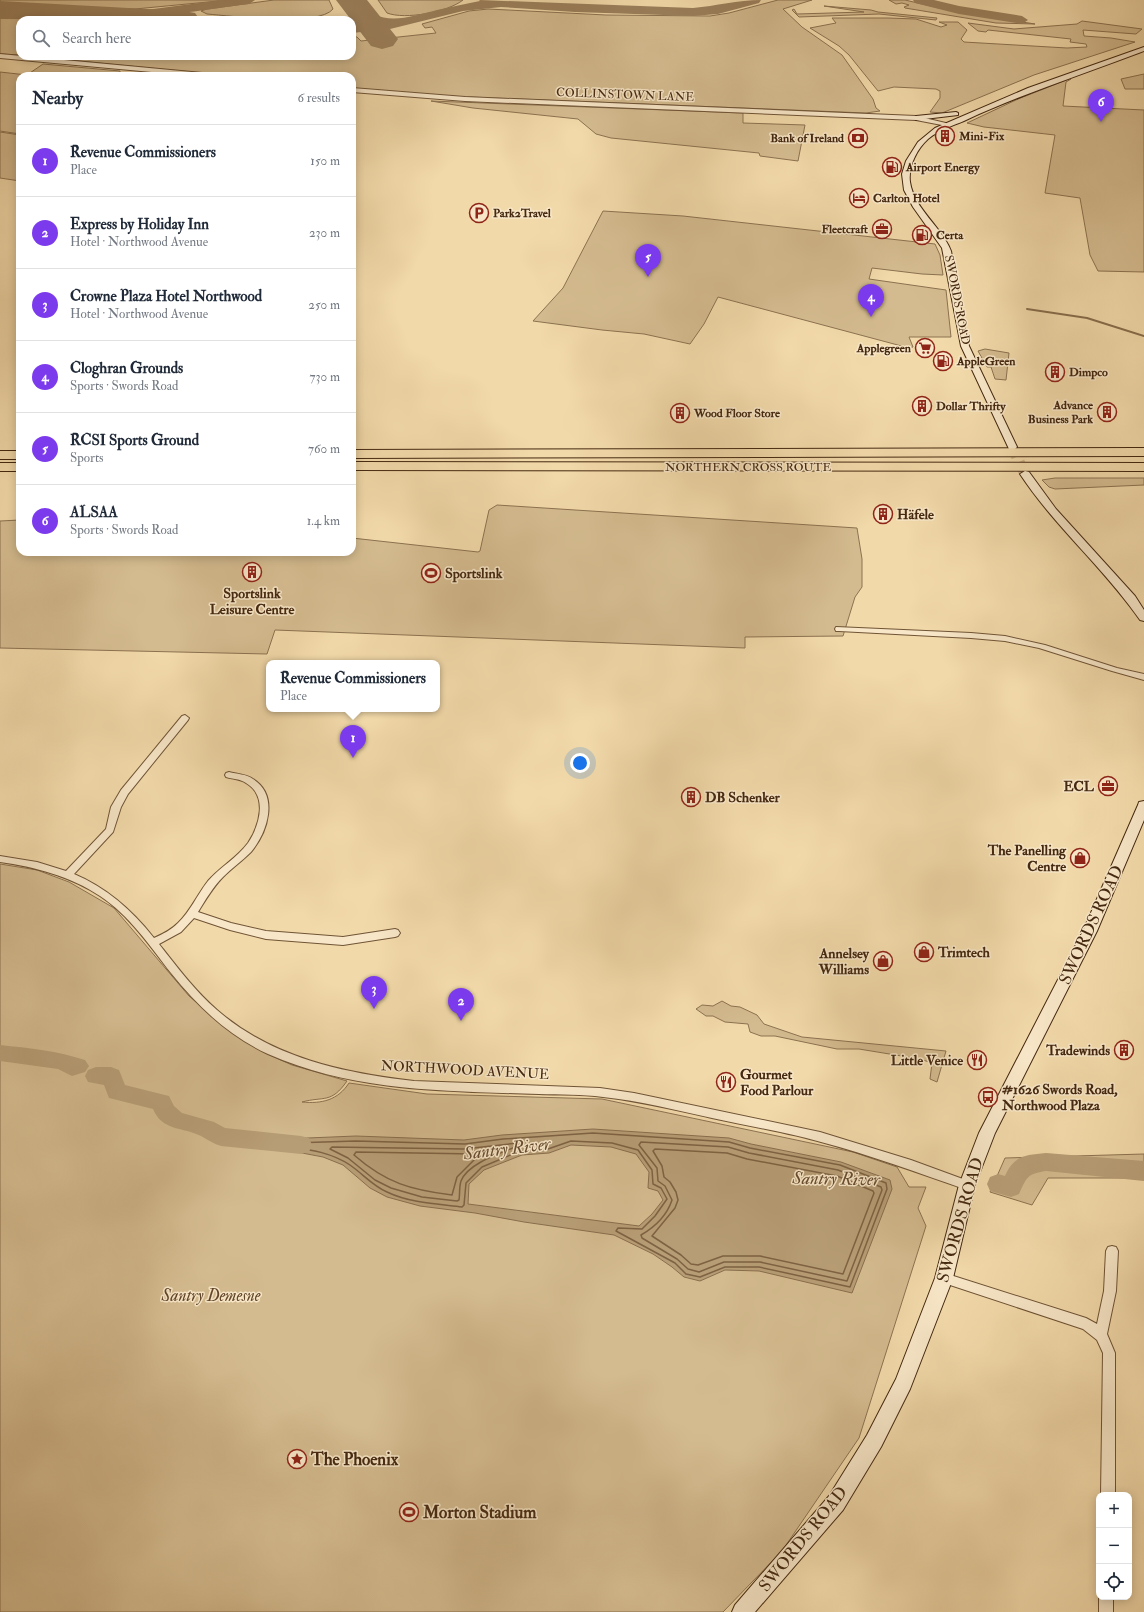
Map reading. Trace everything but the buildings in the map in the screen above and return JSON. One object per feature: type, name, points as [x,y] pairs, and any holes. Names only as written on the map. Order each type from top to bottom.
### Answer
[{"type":"highway","name":"NORTHERN CROSS ROUTE","points":[[356,454],[1144,453]]},
{"type":"highway","points":[[0,454],[16,454]]},
{"type":"highway","name":"NORTHERN CROSS ROUTE","points":[[356,466],[1144,468]]},
{"type":"highway","points":[[0,467],[16,467]]},
{"type":"main road","name":"SWORDS ROAD","points":[[947,124],[948,120],[962,113],[1038,81],[1144,45]]},
{"type":"main road","name":"SWORDS ROAD","points":[[1012,447],[975,370],[963,340],[947,250],[908,188],[906,174],[915,149],[930,134],[947,124],[960,120],[1013,95],[1144,49]]},
{"type":"main road","points":[[916,118],[944,117],[962,113]]},
{"type":"main road","points":[[1025,474],[1035,491],[1051,511],[1126,591],[1144,618]]},
{"type":"main road","name":"SWORDS ROAD","points":[[742,1612],[836,1503],[871,1446],[904,1383],[944,1278],[967,1185],[987,1133],[1087,937],[1144,805]]},
{"type":"street","points":[[0,56],[16,58]]},
{"type":"street","points":[[42,60],[170,72]]},
{"type":"street","name":"COLLINSTOWN LANE","points":[[356,90],[465,99],[916,118],[947,124]]},
{"type":"street","name":"COLLINSTOWN LANE","points":[[897,117],[947,124]]},
{"type":"street","points":[[839,629],[1004,638],[1057,651],[1144,677]]},
{"type":"street","points":[[68,874],[110,830],[116,807],[124,792],[185,718]]},
{"type":"street","points":[[153,943],[177,929],[191,913],[214,880],[250,846],[259,831],[264,817],[265,803],[259,787],[248,780],[229,775]]},
{"type":"street","name":"NORTHWOOD AVENUE","points":[[0,859],[36,864],[68,874],[108,897],[131,917],[194,995],[227,1024],[250,1038],[287,1056],[334,1072],[368,1080],[414,1085],[600,1092],[634,1097],[820,1137],[911,1165],[967,1185]]},
{"type":"street","points":[[191,913],[230,926],[266,935],[343,940],[395,933]]},
{"type":"street","points":[[1102,1335],[1110,1291],[1112,1251]]},
{"type":"street","points":[[944,1278],[1086,1324],[1102,1335],[1107,1342],[1109,1352],[1108,1492]]},
{"type":"street","points":[[1106,1600],[1106,1612]]},
{"type":"green space","points":[[0,0],[229,0],[135,9],[104,9],[0,3]]},
{"type":"green space","points":[[274,0],[329,0],[333,9],[318,16],[226,16],[207,14],[201,11]]},
{"type":"green space","points":[[378,0],[463,0],[447,8],[426,14],[404,16],[387,13]]},
{"type":"green space","points":[[778,0],[812,0],[783,9],[802,27],[842,55],[873,99],[876,108],[880,111],[866,113],[445,96],[356,88],[356,72],[192,72],[67,60],[356,60],[356,37],[361,41],[436,33],[432,27],[425,28],[422,24],[469,11],[488,9],[606,15],[710,16],[729,13]]},
{"type":"green space","points":[[889,0],[905,0],[952,11],[1035,24],[996,23],[905,8],[904,7],[909,5],[902,3],[896,4]]},
{"type":"green space","points":[[824,6],[937,18],[936,20],[879,14],[799,17],[792,10],[794,9],[797,14],[864,12]]},
{"type":"green space","points":[[0,17],[16,18],[16,55],[0,54]]},
{"type":"green space","points":[[832,18],[916,19],[941,27],[947,25],[939,22],[958,22],[967,30],[961,39],[964,42],[1067,48],[1087,47],[1086,44],[1070,42],[1071,39],[988,30],[986,32],[978,31],[968,23],[1014,29],[1077,24],[1082,21],[1142,29],[1136,34],[1083,30],[1084,36],[1135,42],[1034,75],[942,113],[930,112],[940,98],[940,91],[936,89],[894,87],[878,91],[849,55],[839,46],[810,28],[836,23]]},
{"type":"green space","points":[[43,64],[120,71],[120,72],[31,72]]},
{"type":"green space","points":[[0,72],[16,74],[16,133],[0,131]]},
{"type":"green space","points":[[1144,74],[1144,89],[1125,89],[1121,79]]},
{"type":"green space","points":[[1071,79],[1066,82],[1063,106],[1144,110],[1144,272],[1098,271],[1090,255],[1080,198],[1045,193],[1055,135],[984,127],[967,123],[1018,99]]},
{"type":"green space","points":[[431,101],[743,113],[743,123],[805,125],[798,161],[760,156],[759,153],[611,138],[596,134],[578,119],[473,108]]},
{"type":"green space","points":[[0,132],[16,134],[16,180],[0,178]]},
{"type":"green space","points":[[603,211],[683,216],[935,244],[940,255],[943,275],[872,268],[869,279],[946,290],[951,337],[909,337],[913,347],[909,348],[718,297],[704,324],[690,344],[644,334],[533,321],[563,288]]},
{"type":"green space","points":[[985,349],[1009,353],[1006,380],[995,379],[991,367],[987,367],[978,351]]},
{"type":"green space","points":[[1055,478],[1144,478],[1144,485],[1055,489],[1049,487],[1042,480]]},
{"type":"green space","name":"Sportslink","points":[[497,505],[857,528],[862,559],[862,587],[855,597],[843,636],[745,637],[745,648],[275,630],[267,654],[0,648],[0,521],[16,520],[16,556],[356,556],[356,538],[478,552],[480,551],[489,510]]},
{"type":"green space","name":"Santry Demesne","points":[[0,864],[37,870],[69,882],[114,908],[189,996],[226,1028],[261,1051],[292,1065],[347,1081],[332,1096],[302,1102],[329,1100],[345,1089],[349,1083],[427,1094],[602,1099],[853,1152],[897,1167],[909,1187],[926,1187],[918,1208],[926,1226],[859,1438],[782,1551],[723,1612],[0,1612]]},
{"type":"green space","points":[[722,1001],[731,1006],[740,1007],[757,1015],[764,1024],[802,1037],[946,1051],[937,1082],[930,1079],[932,1063],[920,1059],[859,1049],[837,1049],[775,1036],[761,1036],[750,1032],[748,1024],[725,1022],[713,1016],[706,1016],[696,1009],[702,1005],[713,1006]]},
{"type":"green space","points":[[1144,1154],[1144,1178],[1048,1178],[1032,1205],[990,1192],[1005,1158]]},
{"type":"water","points":[[593,1129],[729,1138],[751,1144],[841,1162],[890,1180],[892,1189],[852,1293],[759,1271],[725,1270],[700,1281],[684,1277],[653,1254],[614,1235],[524,1222],[475,1213],[420,1206],[387,1197],[370,1188],[343,1165],[323,1157],[281,1149],[277,1143],[283,1139],[356,1136],[464,1140],[502,1135]],"holes":[[[571,1145],[611,1147],[636,1154],[649,1172],[648,1188],[658,1191],[663,1200],[652,1214],[639,1226],[468,1204],[469,1184],[484,1170],[522,1155],[549,1153]]]},
{"type":"waterway","points":[[1027,309],[1087,318],[1144,336]]},
{"type":"waterway","name":"Santry River","points":[[0,1053],[63,1061],[72,1067],[78,1066]]},
{"type":"waterway","name":"Santry River","points":[[96,1076],[111,1076],[117,1092],[161,1102],[165,1112],[176,1120],[206,1128],[221,1137],[301,1145]]},
{"type":"waterway","name":"Santry River","points":[[998,1184],[1011,1187],[1018,1171],[1029,1164],[1046,1162],[1144,1171]]},
{"type":"taxiway","points":[[96,15],[138,15],[249,0]]},
{"type":"taxiway","points":[[352,0],[360,11],[369,18],[393,23]]},
{"type":"taxiway","points":[[485,0],[501,3]]},
{"type":"taxiway","points":[[501,3],[575,8],[693,12],[718,10],[755,0]]},
{"type":"taxiway","points":[[919,0],[959,10],[1022,20]]},
{"type":"taxiway","points":[[356,29],[390,26],[482,4],[501,3]]},
{"type":"runway","points":[[351,0],[382,39]]},
{"type":"runway","points":[[0,10],[110,16]]},
{"type":"tunnel","points":[[1012,447],[1025,474]]},
{"type":"place","name":"ALSAA","points":[[1101,122]]},
{"type":"place","name":"Mini-Fix","points":[[945,136]]},
{"type":"place","name":"Bank of Ireland","points":[[858,138]]},
{"type":"place","name":"Airport Energy","points":[[892,167]]},
{"type":"place","name":"Carlton Hotel","points":[[859,198]]},
{"type":"place","name":"Park2Travel","points":[[479,213]]},
{"type":"place","name":"Fleetcraft","points":[[882,229]]},
{"type":"place","name":"Certa","points":[[922,235]]},
{"type":"place","name":"RCSI Sports Ground","points":[[648,277]]},
{"type":"place","name":"Cloghran Grounds","points":[[871,317]]},
{"type":"place","name":"Applegreen","points":[[925,348]]},
{"type":"place","name":"AppleGreen","points":[[943,361]]},
{"type":"place","name":"Dimpco","points":[[1055,372]]},
{"type":"place","name":"Dollar Thrifty","points":[[922,406]]},
{"type":"place","name":"Advance Business Park","points":[[1107,412]]},
{"type":"place","name":"Wood Floor Store","points":[[680,413]]},
{"type":"place","name":"Häfele","points":[[883,514]]},
{"type":"place","name":"Sportslink Leisure Centre","points":[[252,572]]},
{"type":"place","name":"Sportslink","points":[[431,573]]},
{"type":"place","name":"Revenue Commissioners","points":[[353,758]]},
{"type":"place","name":"ECL","points":[[1108,786]]},
{"type":"place","name":"DB Schenker","points":[[691,797]]},
{"type":"place","name":"The Panelling Centre","points":[[1080,858]]},
{"type":"place","name":"Trimtech","points":[[924,952]]},
{"type":"place","name":"Annelsey Williams","points":[[883,961]]},
{"type":"place","name":"Crowne Plaza Hotel Northwood","points":[[374,1009]]},
{"type":"place","name":"Express by Holiday Inn","points":[[461,1021]]},
{"type":"place","name":"Tradewinds","points":[[1124,1050]]},
{"type":"place","name":"Little Venice","points":[[977,1060]]},
{"type":"place","name":"Gourmet Food Parlour","points":[[726,1082]]},
{"type":"place","name":"#1626 Swords Road, Northwood Plaza","points":[[988,1097]]},
{"type":"place","name":"The Phoenix","points":[[297,1459]]},
{"type":"place","name":"Morton Stadium","points":[[409,1512]]}]
